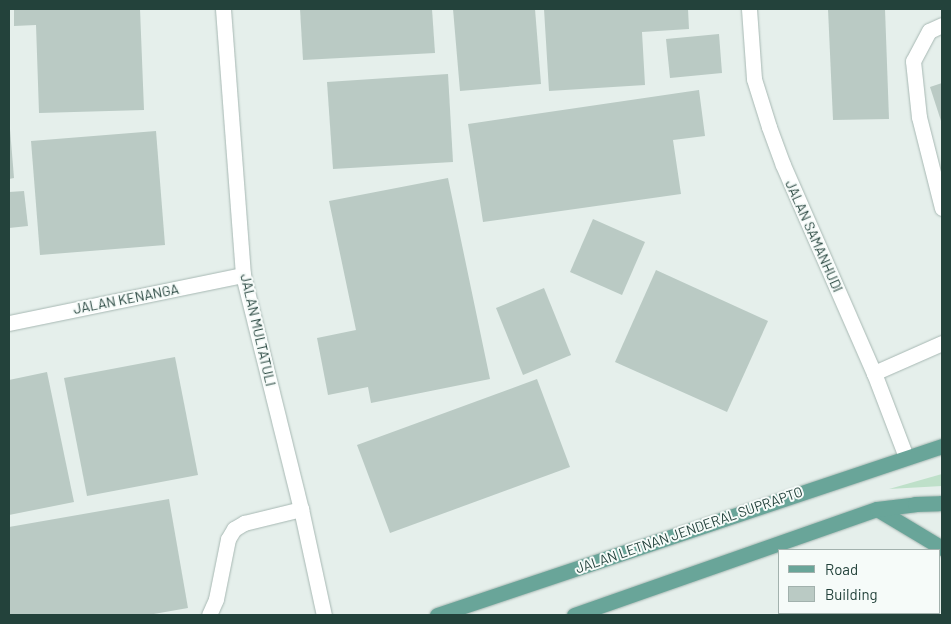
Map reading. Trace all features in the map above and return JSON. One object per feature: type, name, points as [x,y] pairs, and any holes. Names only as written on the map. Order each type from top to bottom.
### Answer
[{"type":"main road","name":"JALAN LETNAN JENDERAL SUPRAPTO","points":[[437,615],[942,446]]},
{"type":"main road","points":[[574,615],[877,509],[914,504],[942,503]]},
{"type":"main road","points":[[877,509],[942,548]]},
{"type":"street","name":"JALAN MULTATULI","points":[[223,9],[243,275],[301,509],[324,615]]},
{"type":"street","name":"JALAN SAMANHUDI","points":[[749,9],[754,79],[769,127],[783,165],[874,373],[906,457]]},
{"type":"street","points":[[942,25],[929,31],[913,61],[919,117],[942,208]]},
{"type":"street","name":"JALAN KENANGA","points":[[9,323],[243,275]]},
{"type":"street","points":[[874,373],[942,343]]},
{"type":"street","points":[[209,615],[216,599],[228,539],[234,529],[244,523],[301,509]]},
{"type":"green space","points":[[942,474],[942,486],[889,489]]},
{"type":"building","points":[[14,9],[140,9],[144,110],[39,113],[36,25],[14,26]]},
{"type":"building","points":[[300,9],[432,9],[435,53],[303,60]]},
{"type":"building","points":[[453,9],[535,9],[541,84],[460,91]]},
{"type":"building","points":[[544,9],[688,9],[689,29],[642,32],[645,85],[549,91]]},
{"type":"building","points":[[828,9],[885,9],[889,119],[833,120]]},
{"type":"building","points":[[719,34],[722,73],[670,78],[666,39]]},
{"type":"building","points":[[448,74],[453,162],[333,169],[327,82]]},
{"type":"building","points":[[942,83],[942,124],[930,87]]},
{"type":"building","points":[[699,90],[705,136],[673,140],[681,194],[483,222],[468,124]]},
{"type":"building","points":[[9,117],[14,178],[9,179]]},
{"type":"building","points":[[156,131],[165,245],[40,255],[31,141]]},
{"type":"building","points":[[448,178],[490,379],[371,403],[368,387],[328,395],[317,338],[356,330],[329,201]]},
{"type":"building","points":[[24,191],[28,226],[9,228],[9,192]]},
{"type":"building","points":[[593,219],[645,242],[622,295],[570,272]]},
{"type":"building","points":[[656,270],[768,321],[727,412],[615,362]]},
{"type":"building","points":[[544,288],[571,355],[523,375],[496,308]]},
{"type":"building","points":[[175,357],[198,475],[87,496],[64,378]]},
{"type":"building","points":[[47,372],[74,502],[9,515],[9,380]]},
{"type":"building","points":[[537,379],[570,467],[390,533],[357,445]]},
{"type":"building","points":[[169,499],[188,608],[148,615],[9,615],[9,527]]}]
